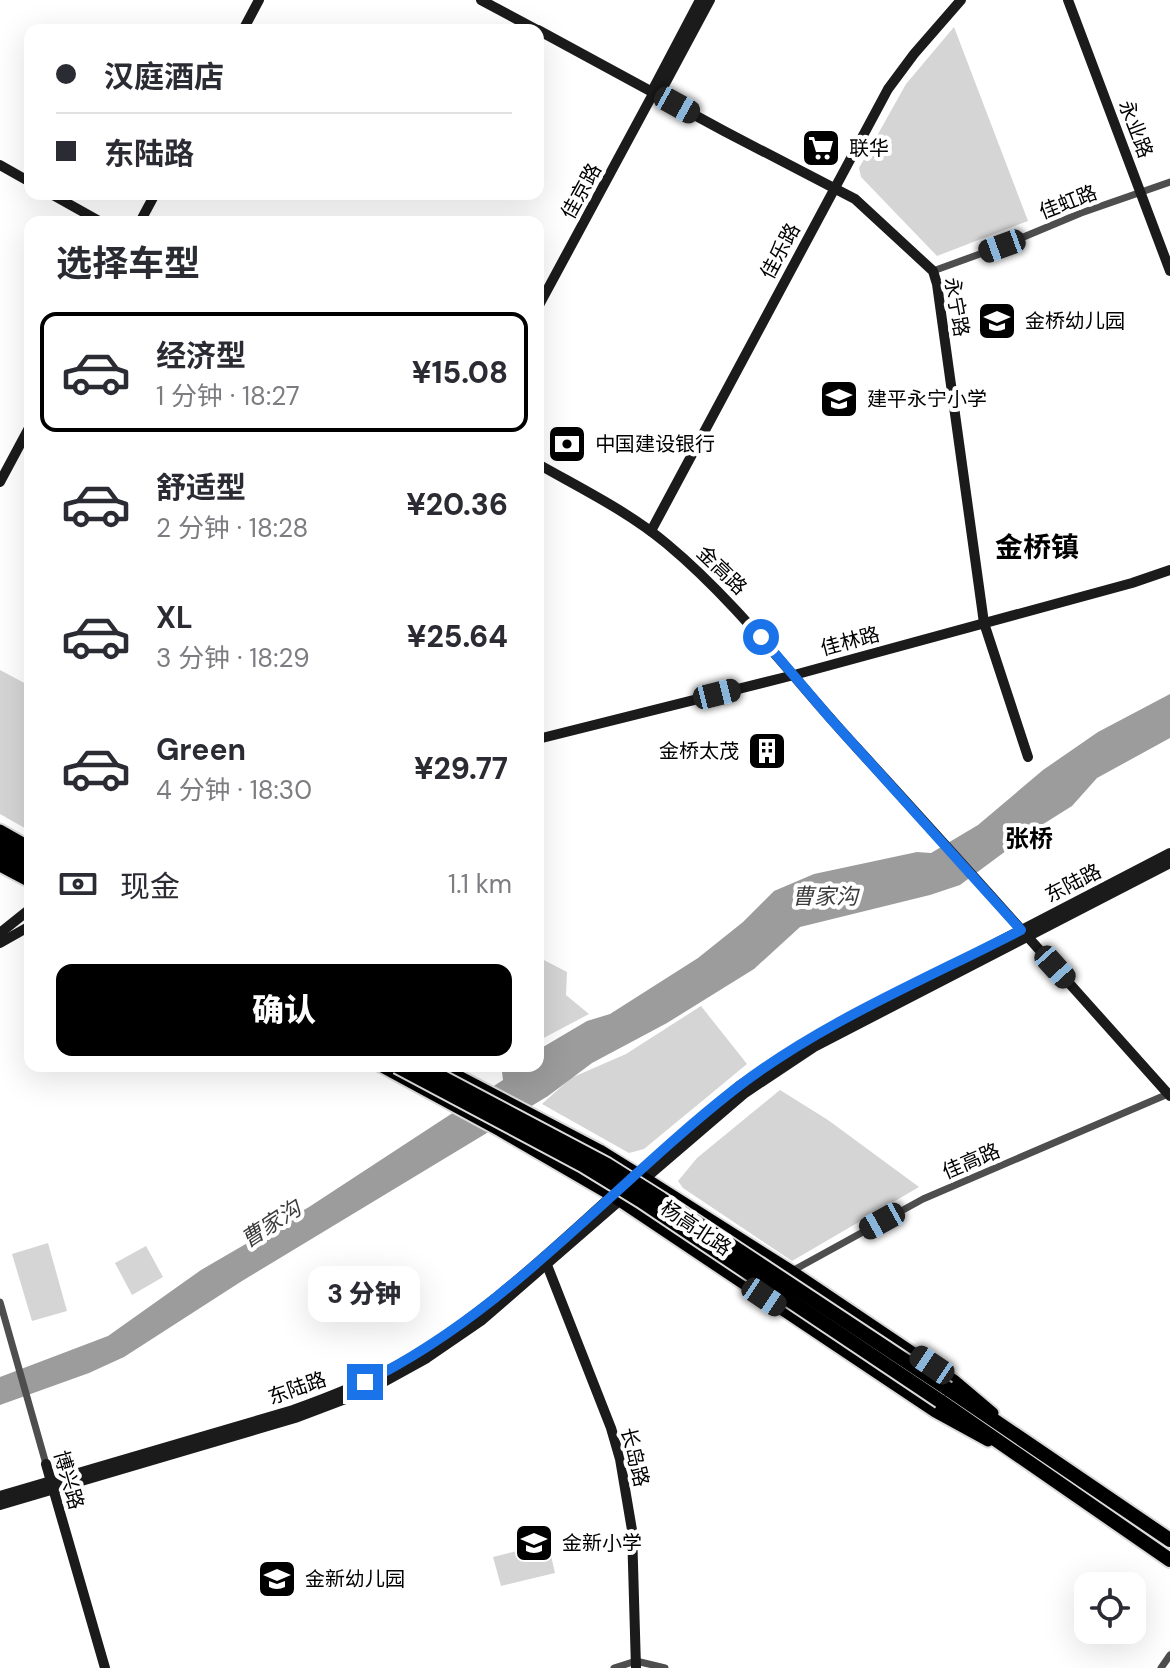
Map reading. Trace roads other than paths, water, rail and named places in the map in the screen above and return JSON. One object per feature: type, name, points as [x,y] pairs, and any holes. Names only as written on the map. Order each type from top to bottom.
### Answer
[{"type":"highway","points":[[0,842],[24,855]]},
{"type":"highway","points":[[0,856],[24,869]]},
{"type":"highway","name":"杨高北路","points":[[408,1072],[583,1165],[944,1395],[1033,1447],[1170,1540]]},
{"type":"highway","name":"杨高北路","points":[[431,1072],[607,1165],[661,1199],[944,1395],[1024,1460],[1170,1560]]},
{"type":"main road","points":[[0,830],[24,844]]},
{"type":"main road","points":[[0,866],[24,879]]},
{"type":"main road","name":"杨高北路","points":[[391,1072],[616,1198],[935,1412],[1024,1460]]},
{"type":"main road","name":"杨高北路","points":[[452,1072],[600,1150],[792,1271],[954,1380],[1033,1447]]},
{"type":"street","points":[[246,24],[259,0]]},
{"type":"street","name":"永宁路","points":[[481,0],[527,24]]},
{"type":"street","name":"佳京路","points":[[655,93],[700,0]]},
{"type":"street","name":"佳京路","points":[[544,296],[655,93],[710,0]]},
{"type":"street","name":"佳乐路","points":[[651,531],[888,89],[961,0]]},
{"type":"street","name":"永业路","points":[[1068,0],[1170,271]]},
{"type":"street","name":"永宁路","points":[[544,33],[859,202],[933,271],[984,623],[1028,757]]},
{"type":"street","points":[[0,165],[24,179]]},
{"type":"street","name":"佳虹路","points":[[933,271],[1170,182]]},
{"type":"street","points":[[62,200],[90,216]]},
{"type":"street","points":[[0,482],[24,437]]},
{"type":"street","name":"金高路","points":[[544,467],[651,531],[744,616],[829,717],[1169,1095]]},
{"type":"street","name":"佳林路","points":[[544,738],[794,675],[1170,570]]},
{"type":"street","name":"东陆路","points":[[0,1496],[52,1485],[285,1422],[369,1390],[427,1358],[497,1309],[641,1175],[790,1062],[1170,853]]},
{"type":"street","name":"东陆路","points":[[1024,933],[1170,863]]},
{"type":"street","points":[[0,933],[24,914]]},
{"type":"street","points":[[0,943],[24,929]]},
{"type":"street","name":"佳高路","points":[[792,1271],[923,1199],[1169,1095]]},
{"type":"street","name":"东陆路","points":[[0,1505],[52,1485],[293,1410],[379,1375],[422,1351],[476,1314],[616,1198]]},
{"type":"street","name":"长岛路","points":[[547,1265],[611,1428],[620,1459],[632,1530],[636,1664]]},
{"type":"street","name":"博兴路","points":[[0,1302],[105,1668]]},
{"type":"street","points":[[1161,1668],[1170,1655]]},
{"type":"street","points":[[614,1668],[636,1664],[665,1668]]},
{"type":"water","name":"曹家沟","points":[[1170,694],[1170,738],[1097,778],[1072,806],[960,885],[800,927],[754,969],[667,1023],[592,1063],[548,1096],[242,1281],[124,1357],[0,1405],[0,1377],[108,1336],[201,1270],[309,1207],[503,1080],[502,1072],[544,1072],[544,1046],[587,1021],[610,1014],[698,958],[743,922],[774,891],[814,874],[917,852],[931,853],[978,825],[1043,770],[1098,732]]},
{"type":"place","name":"联华","points":[[821,148]]},
{"type":"place","name":"金桥幼儿园","points":[[997,321]]},
{"type":"place","name":"建平永宁小学","points":[[839,399]]},
{"type":"place","name":"中国建设银行","points":[[567,444]]},
{"type":"place","name":"金桥太茂","points":[[767,751]]},
{"type":"place","name":"金新小学","points":[[534,1543]]},
{"type":"place","name":"金新幼儿园","points":[[277,1579]]},
{"type":"district","name":"金桥镇","points":[[1037,547]]},
{"type":"district","name":"张桥","points":[[1029,838]]}]
